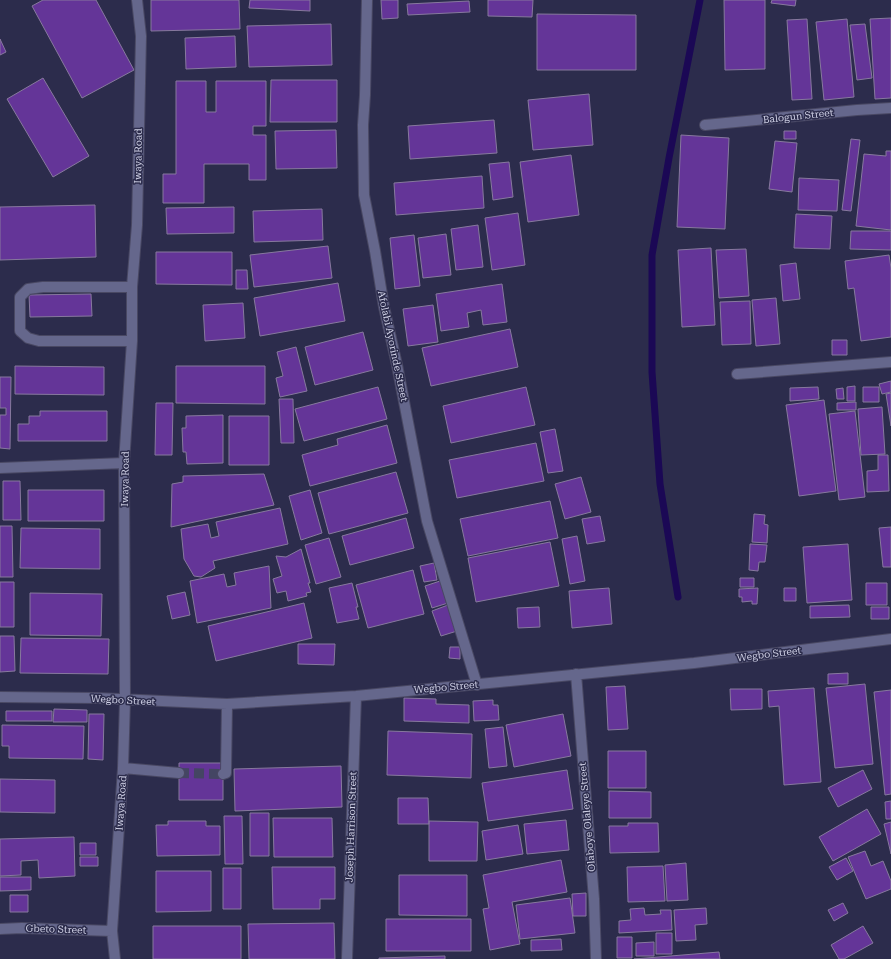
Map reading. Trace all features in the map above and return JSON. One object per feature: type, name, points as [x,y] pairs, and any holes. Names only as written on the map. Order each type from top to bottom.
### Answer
[{"type":"street","name":"Iwaya Road","points":[[115,959],[112,931],[123,768],[125,700],[124,463],[132,341],[132,287],[137,224],[141,36],[137,0]]},
{"type":"street","name":"Afolabi Ayorinde Street","points":[[367,0],[363,125],[364,195],[384,307],[397,365],[427,521],[477,685]]},
{"type":"street","name":"Balogun Street","points":[[705,125],[891,108]]},
{"type":"street","points":[[132,287],[43,287],[28,289],[20,297],[20,331],[28,338],[39,341],[132,341]]},
{"type":"street","points":[[737,374],[891,362]]},
{"type":"street","points":[[0,468],[124,463]]},
{"type":"street","name":"Wegbo Street","points":[[0,697],[97,698],[227,704],[356,696],[694,663],[891,639]]},
{"type":"street","name":"Olaboye Olaleye Street","points":[[576,674],[594,899],[596,959]]},
{"type":"street","name":"Joseph Harrison Street","points":[[347,959],[356,696]]},
{"type":"street","points":[[223,774],[226,774],[227,704]]},
{"type":"street","points":[[123,768],[179,774]]},
{"type":"street","name":"Gbeto Street","points":[[0,929],[22,928],[112,931]]},
{"type":"building","points":[[43,0],[96,0],[134,70],[82,98],[32,6]]},
{"type":"building","points":[[151,0],[239,0],[240,29],[151,31]]},
{"type":"building","points":[[250,0],[310,0],[310,11],[249,8]]},
{"type":"building","points":[[381,0],[398,0],[398,18],[382,19]]},
{"type":"building","points":[[488,0],[533,0],[532,17],[488,16]]},
{"type":"building","points":[[724,0],[765,0],[765,69],[725,70]]},
{"type":"building","points":[[772,0],[796,0],[795,6],[771,3]]},
{"type":"building","points":[[469,1],[470,12],[408,15],[407,4]]},
{"type":"building","points":[[537,14],[636,15],[636,70],[537,70]]},
{"type":"building","points":[[891,18],[891,98],[875,99],[870,19]]},
{"type":"building","points":[[807,19],[812,99],[792,100],[787,20]]},
{"type":"building","points":[[847,19],[854,97],[824,100],[816,22]]},
{"type":"building","points":[[331,24],[332,65],[249,67],[247,26]]},
{"type":"building","points":[[865,24],[872,78],[857,80],[850,25]]},
{"type":"building","points":[[235,36],[236,67],[186,69],[185,38]]},
{"type":"building","points":[[0,39],[6,52],[0,55]]},
{"type":"building","points":[[43,78],[89,156],[53,177],[7,99]]},
{"type":"building","points":[[271,80],[337,80],[337,122],[270,122]]},
{"type":"building","points":[[176,81],[206,81],[206,112],[216,112],[216,81],[266,81],[266,126],[253,126],[253,135],[266,135],[266,180],[249,180],[249,164],[204,164],[204,203],[163,203],[163,174],[176,174]]},
{"type":"building","points":[[589,94],[593,145],[533,150],[528,100]]},
{"type":"building","points":[[494,120],[497,153],[410,159],[408,126]]},
{"type":"building","points":[[336,130],[337,168],[276,169],[275,131]]},
{"type":"building","points":[[784,131],[796,131],[796,139],[784,139]]},
{"type":"building","points":[[681,135],[729,138],[725,229],[677,227]]},
{"type":"building","points":[[851,139],[860,140],[851,211],[842,210]]},
{"type":"building","points":[[775,141],[797,143],[792,192],[769,189]]},
{"type":"building","points":[[886,151],[891,151],[891,230],[856,226],[864,154],[886,156]]},
{"type":"building","points":[[571,155],[579,215],[528,222],[520,162]]},
{"type":"building","points":[[509,162],[513,197],[493,200],[489,164]]},
{"type":"building","points":[[482,176],[484,208],[396,215],[394,183]]},
{"type":"building","points":[[799,178],[839,180],[837,211],[798,210]]},
{"type":"building","points":[[95,205],[96,257],[0,260],[0,207]]},
{"type":"building","points":[[234,207],[234,233],[167,234],[166,208]]},
{"type":"building","points":[[322,209],[323,240],[254,242],[253,211]]},
{"type":"building","points":[[518,213],[525,265],[492,270],[485,218]]},
{"type":"building","points":[[796,214],[832,216],[830,249],[794,248]]},
{"type":"building","points":[[478,225],[483,267],[456,270],[451,229]]},
{"type":"building","points":[[851,231],[891,231],[891,250],[850,249]]},
{"type":"building","points":[[446,234],[451,275],[423,278],[418,238]]},
{"type":"building","points":[[414,235],[420,286],[395,289],[390,238]]},
{"type":"building","points":[[328,246],[332,278],[254,287],[250,255]]},
{"type":"building","points":[[711,248],[715,325],[682,327],[678,250]]},
{"type":"building","points":[[746,249],[749,296],[719,298],[716,250]]},
{"type":"building","points":[[156,252],[232,252],[232,285],[156,284]]},
{"type":"building","points":[[889,255],[891,268],[891,337],[861,341],[854,288],[848,289],[845,261]]},
{"type":"building","points":[[796,263],[800,299],[783,301],[780,265]]},
{"type":"building","points":[[236,270],[247,270],[248,289],[236,289]]},
{"type":"building","points":[[338,283],[345,321],[260,336],[254,298]]},
{"type":"building","points":[[502,284],[507,322],[483,325],[481,310],[467,313],[469,327],[441,331],[436,294]]},
{"type":"building","points":[[91,294],[92,316],[30,317],[29,295]]},
{"type":"building","points":[[776,298],[780,344],[756,346],[752,300]]},
{"type":"building","points":[[750,301],[751,344],[722,345],[720,302]]},
{"type":"building","points":[[243,303],[245,338],[205,341],[203,305]]},
{"type":"building","points":[[433,305],[438,342],[408,346],[403,309]]},
{"type":"building","points":[[510,329],[518,367],[431,386],[422,348]]},
{"type":"building","points":[[363,332],[373,370],[315,385],[305,347]]},
{"type":"building","points":[[832,340],[847,340],[847,355],[832,355]]},
{"type":"building","points":[[296,347],[307,391],[280,397],[276,378],[283,376],[277,352]]},
{"type":"building","points":[[15,366],[104,367],[104,395],[15,394]]},
{"type":"building","points":[[176,366],[265,366],[265,404],[176,403]]},
{"type":"building","points":[[0,377],[11,377],[10,449],[0,448],[0,415],[6,415],[6,408],[0,408]]},
{"type":"building","points":[[891,381],[891,392],[882,394],[879,384]]},
{"type":"building","points":[[855,386],[855,401],[847,401],[847,387]]},
{"type":"building","points":[[378,387],[387,419],[304,441],[295,409]]},
{"type":"building","points":[[526,387],[535,425],[451,443],[443,406]]},
{"type":"building","points":[[818,387],[819,399],[790,401],[790,388]]},
{"type":"building","points":[[863,387],[879,387],[879,402],[863,402]]},
{"type":"building","points":[[843,388],[844,399],[837,399],[836,389]]},
{"type":"building","points":[[891,393],[891,426],[886,394]]},
{"type":"building","points":[[279,399],[293,399],[294,443],[281,443]]},
{"type":"building","points":[[824,400],[836,491],[799,496],[786,405]]},
{"type":"building","points":[[856,402],[856,410],[837,410],[837,403]]},
{"type":"building","points":[[156,403],[173,403],[172,455],[155,455]]},
{"type":"building","points":[[882,407],[885,454],[861,455],[858,409]]},
{"type":"building","points":[[40,411],[107,411],[107,441],[18,441],[18,424],[29,424],[29,416],[40,416]]},
{"type":"building","points":[[855,411],[865,497],[839,500],[829,414]]},
{"type":"building","points":[[223,415],[223,463],[187,464],[186,452],[183,452],[182,428],[186,428],[186,416]]},
{"type":"building","points":[[229,416],[269,416],[269,465],[229,465]]},
{"type":"building","points":[[387,425],[397,463],[310,486],[302,455],[338,445],[337,439]]},
{"type":"building","points":[[555,429],[563,471],[548,473],[540,432]]},
{"type":"building","points":[[536,443],[544,481],[457,498],[449,460]]},
{"type":"building","points":[[878,455],[888,455],[889,491],[867,492],[867,471],[878,470]]},
{"type":"building","points":[[396,472],[408,513],[329,534],[318,493]]},
{"type":"building","points":[[264,474],[274,505],[171,527],[172,484],[183,482],[183,476]]},
{"type":"building","points":[[581,477],[591,512],[565,519],[555,484]]},
{"type":"building","points":[[3,481],[20,481],[21,520],[3,520]]},
{"type":"building","points":[[28,490],[104,490],[104,521],[28,521]]},
{"type":"building","points":[[310,490],[322,533],[301,540],[289,496]]},
{"type":"building","points":[[550,501],[558,538],[468,556],[460,519]]},
{"type":"building","points":[[280,508],[288,544],[213,561],[215,568],[201,577],[194,576],[184,559],[181,529],[208,524],[211,538],[219,536],[216,522]]},
{"type":"building","points":[[754,514],[765,515],[764,524],[768,525],[767,543],[752,542]]},
{"type":"building","points":[[600,516],[605,541],[587,544],[582,519]]},
{"type":"building","points":[[406,518],[414,548],[350,565],[342,536]]},
{"type":"building","points":[[0,526],[12,526],[13,577],[0,577]]},
{"type":"building","points":[[891,527],[891,567],[883,567],[879,528]]},
{"type":"building","points":[[21,528],[100,529],[100,569],[20,568]]},
{"type":"building","points":[[577,536],[585,581],[570,584],[562,539]]},
{"type":"building","points":[[329,538],[341,577],[316,584],[305,545]]},
{"type":"building","points":[[550,542],[559,586],[476,602],[468,558]]},
{"type":"building","points":[[750,544],[767,545],[765,562],[759,562],[758,571],[749,570]]},
{"type":"building","points":[[848,544],[852,600],[807,603],[803,547]]},
{"type":"building","points":[[301,549],[311,592],[306,593],[307,596],[288,601],[286,591],[277,593],[273,579],[282,576],[276,556],[286,557]]},
{"type":"building","points":[[434,563],[437,580],[424,582],[420,566]]},
{"type":"building","points":[[269,566],[271,608],[197,623],[190,581],[224,574],[227,587],[236,585],[234,573]]},
{"type":"building","points":[[413,570],[424,614],[368,628],[356,585]]},
{"type":"building","points":[[740,578],[754,578],[754,587],[740,587]]},
{"type":"building","points":[[440,581],[448,603],[432,608],[425,586]]},
{"type":"building","points":[[0,582],[14,582],[14,627],[0,627]]},
{"type":"building","points":[[352,583],[358,607],[356,607],[359,619],[337,623],[329,588]]},
{"type":"building","points":[[866,583],[887,583],[887,605],[866,605]]},
{"type":"building","points":[[609,588],[612,624],[572,628],[569,591]]},
{"type":"building","points":[[758,588],[757,604],[752,604],[752,601],[742,602],[742,597],[739,597],[739,589]]},
{"type":"building","points":[[784,588],[796,588],[796,601],[784,601]]},
{"type":"building","points":[[185,592],[190,615],[172,619],[167,596]]},
{"type":"building","points":[[30,593],[102,594],[101,636],[30,635]]},
{"type":"building","points":[[304,603],[312,638],[216,661],[208,626]]},
{"type":"building","points":[[448,605],[457,631],[441,636],[432,611]]},
{"type":"building","points":[[849,605],[850,617],[810,618],[810,606]]},
{"type":"building","points":[[539,607],[540,627],[518,628],[517,608]]},
{"type":"building","points":[[871,607],[889,607],[889,619],[871,619]]},
{"type":"building","points":[[0,636],[14,636],[15,671],[0,672]]},
{"type":"building","points":[[21,638],[109,639],[108,674],[20,673]]},
{"type":"building","points":[[298,644],[335,644],[334,665],[298,664]]},
{"type":"building","points":[[450,647],[460,647],[460,659],[449,658]]},
{"type":"building","points":[[848,673],[848,684],[828,684],[828,674]]},
{"type":"building","points":[[865,684],[873,764],[835,768],[826,688]]},
{"type":"building","points":[[625,686],[628,729],[608,730],[606,687]]},
{"type":"building","points":[[814,688],[821,782],[784,785],[779,706],[769,707],[768,691]]},
{"type":"building","points":[[730,689],[762,689],[762,709],[731,710]]},
{"type":"building","points":[[891,690],[891,794],[885,795],[874,692]]},
{"type":"building","points":[[404,698],[436,699],[436,704],[469,705],[469,723],[404,721]]},
{"type":"building","points":[[493,700],[493,705],[498,705],[499,720],[474,721],[473,701]]},
{"type":"building","points":[[54,709],[87,710],[87,722],[53,722]]},
{"type":"building","points":[[6,711],[52,711],[52,721],[6,721]]},
{"type":"building","points":[[89,714],[104,714],[103,760],[88,759]]},
{"type":"building","points":[[563,714],[571,756],[514,767],[506,725]]},
{"type":"building","points":[[2,725],[84,726],[83,759],[9,758],[9,746],[2,746]]},
{"type":"building","points":[[503,727],[507,766],[489,768],[485,729]]},
{"type":"building","points":[[388,731],[472,734],[471,778],[387,775]]},
{"type":"building","points":[[608,751],[646,751],[646,788],[608,788]]},
{"type":"building","points":[[179,763],[223,763],[223,800],[179,800]]},
{"type":"building","points":[[341,766],[342,807],[235,811],[234,769]]},
{"type":"building","points":[[567,770],[573,809],[488,821],[482,783]]},
{"type":"building","points":[[863,770],[872,789],[838,807],[828,788]]},
{"type":"building","points":[[0,779],[55,780],[55,813],[0,812]]},
{"type":"building","points":[[609,791],[651,792],[651,818],[609,818]]},
{"type":"building","points":[[398,798],[428,798],[429,824],[398,824]]},
{"type":"building","points":[[891,801],[891,819],[886,819],[885,802]]},
{"type":"building","points":[[867,809],[881,834],[833,861],[819,837]]},
{"type":"building","points":[[250,813],[269,813],[269,856],[250,856]]},
{"type":"building","points":[[224,816],[242,816],[243,864],[225,864]]},
{"type":"building","points":[[273,818],[332,818],[333,857],[274,857]]},
{"type":"building","points":[[566,820],[569,850],[527,854],[524,824]]},
{"type":"building","points":[[168,821],[206,821],[206,826],[220,826],[220,855],[157,856],[156,825],[168,825]]},
{"type":"building","points":[[429,821],[478,822],[477,861],[429,861]]},
{"type":"building","points":[[891,822],[891,854],[884,824]]},
{"type":"building","points":[[628,823],[658,823],[659,852],[610,853],[609,826],[628,826]]},
{"type":"building","points":[[518,825],[523,854],[486,860],[482,831]]},
{"type":"building","points":[[74,837],[75,876],[39,878],[38,860],[21,861],[21,875],[0,876],[0,839]]},
{"type":"building","points":[[80,843],[96,843],[96,855],[80,855]]},
{"type":"building","points":[[865,851],[871,866],[883,861],[891,881],[891,889],[866,899],[848,857]]},
{"type":"building","points":[[80,857],[98,857],[98,866],[80,866]]},
{"type":"building","points":[[846,858],[853,871],[837,880],[829,867]]},
{"type":"building","points":[[561,860],[567,892],[512,902],[520,944],[490,950],[483,909],[489,908],[483,875]]},
{"type":"building","points":[[686,863],[688,900],[667,901],[665,865]]},
{"type":"building","points":[[663,866],[665,901],[628,902],[627,867]]},
{"type":"building","points":[[272,867],[335,867],[335,899],[320,899],[320,909],[273,909]]},
{"type":"building","points":[[223,868],[241,868],[241,909],[223,909]]},
{"type":"building","points":[[156,871],[211,871],[211,911],[156,912]]},
{"type":"building","points":[[399,875],[467,875],[467,916],[399,915]]},
{"type":"building","points":[[0,877],[31,877],[31,890],[0,891]]},
{"type":"building","points":[[586,893],[586,916],[573,916],[572,894]]},
{"type":"building","points":[[10,895],[28,895],[28,912],[10,912]]},
{"type":"building","points":[[570,898],[575,933],[520,939],[516,905]]},
{"type":"building","points":[[843,903],[848,913],[834,921],[828,910]]},
{"type":"building","points":[[644,908],[645,915],[661,914],[660,910],[671,910],[672,930],[619,933],[619,921],[631,920],[630,909]]},
{"type":"building","points":[[706,908],[707,924],[695,925],[696,940],[676,941],[674,910]]},
{"type":"building","points":[[386,919],[471,919],[471,951],[386,951]]},
{"type":"building","points":[[334,923],[335,959],[249,959],[248,924]]},
{"type":"building","points":[[153,926],[241,926],[241,959],[153,959]]},
{"type":"building","points":[[863,926],[873,943],[844,959],[839,959],[831,945]]},
{"type":"building","points":[[656,933],[672,933],[672,954],[656,954]]},
{"type":"building","points":[[617,937],[632,937],[632,958],[617,958]]},
{"type":"building","points":[[561,939],[562,950],[531,951],[531,940]]},
{"type":"building","points":[[654,942],[654,956],[636,956],[636,943]]},
{"type":"building","points":[[719,952],[720,959],[634,959]]},
{"type":"building","points":[[445,956],[445,959],[379,959],[379,958]]},
{"type":"waterway","points":[[678,597],[660,484],[652,372],[652,255],[669,158],[700,0]]},
{"type":"tunnel","points":[[179,773],[223,774]]}]
